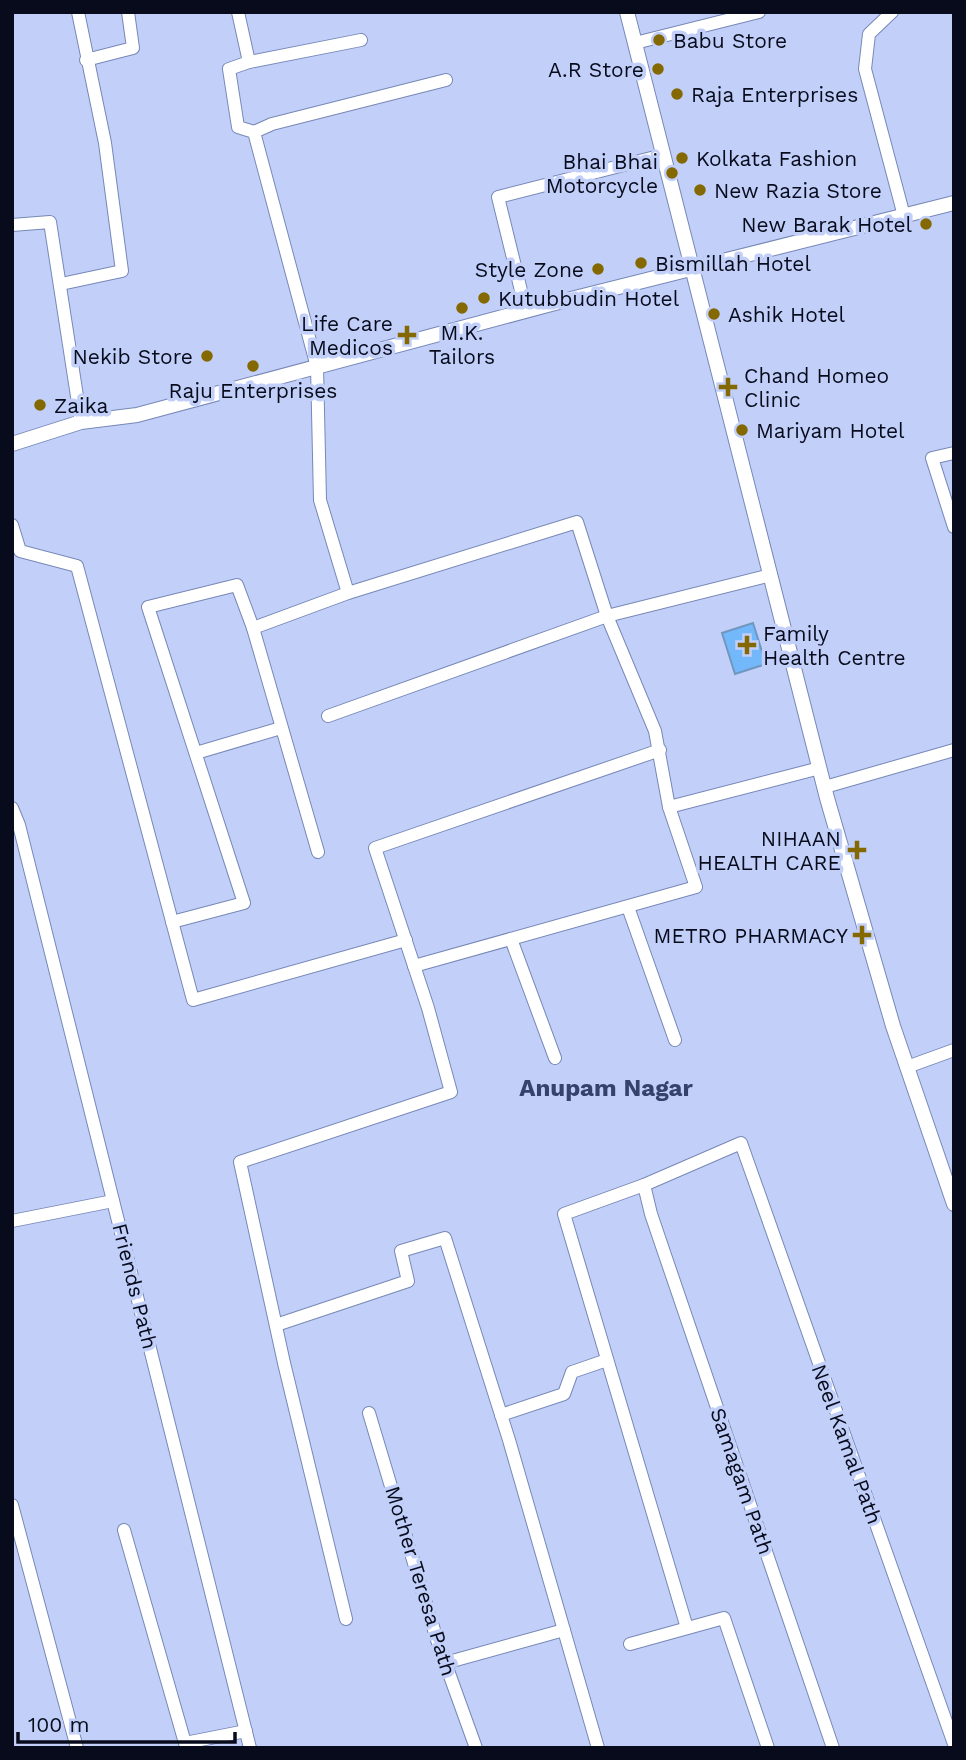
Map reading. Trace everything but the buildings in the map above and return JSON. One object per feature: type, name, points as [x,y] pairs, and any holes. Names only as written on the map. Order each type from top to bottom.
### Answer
[{"type":"street","points":[[61,284],[122,271],[106,143],[86,60],[78,12]]},
{"type":"street","points":[[86,60],[133,48],[128,12]]},
{"type":"street","points":[[238,12],[249,62]]},
{"type":"street","points":[[627,12],[825,787],[907,1067],[951,1183],[954,1203]]},
{"type":"street","points":[[635,43],[758,12]]},
{"type":"street","points":[[892,12],[869,34],[865,69],[904,216]]},
{"type":"street","points":[[360,40],[249,62],[229,69],[238,127],[254,132],[272,124],[446,80]]},
{"type":"street","points":[[254,132],[317,367],[320,500],[348,593]]},
{"type":"street","points":[[526,311],[498,197],[663,155]]},
{"type":"street","points":[[12,444],[81,422],[137,415],[526,311],[954,203]]},
{"type":"street","points":[[12,225],[50,222],[81,422]]},
{"type":"street","points":[[954,453],[932,458],[954,527]]},
{"type":"street","points":[[253,628],[348,593],[578,522],[607,616],[660,750],[669,807],[696,887],[414,965]]},
{"type":"street","points":[[12,525],[20,551],[77,566],[194,1000],[406,940]]},
{"type":"street","points":[[328,716],[607,616],[771,575]]},
{"type":"street","points":[[173,922],[244,903],[148,607],[237,585],[253,628],[318,852]]},
{"type":"street","points":[[196,753],[281,727]]},
{"type":"street","points":[[346,1619],[240,1162],[452,1092],[375,848],[660,750]]},
{"type":"street","points":[[825,787],[954,750]]},
{"type":"street","points":[[669,807],[820,768]]},
{"type":"street","name":"Friends Path","points":[[12,808],[19,825],[250,1748]]},
{"type":"street","points":[[628,907],[675,1040]]},
{"type":"street","points":[[512,939],[555,1058]]},
{"type":"street","points":[[907,1067],[954,1050]]},
{"type":"street","name":"Neel Kamal Path","points":[[644,1185],[741,1143],[954,1744]]},
{"type":"street","points":[[644,1185],[564,1214],[687,1628]]},
{"type":"street","name":"Samagam Path","points":[[644,1185],[651,1213],[833,1748]]},
{"type":"street","points":[[12,1221],[113,1201]]},
{"type":"street","points":[[276,1325],[408,1282],[401,1251],[445,1238],[501,1416],[598,1748]]},
{"type":"street","points":[[501,1416],[564,1394],[572,1372],[607,1360]]},
{"type":"street","name":"Mother Teresa Path","points":[[369,1413],[445,1663],[476,1748]]},
{"type":"street","points":[[12,1505],[77,1748]]},
{"type":"street","points":[[124,1530],[185,1743],[246,1731]]},
{"type":"street","points":[[630,1644],[724,1618],[768,1748]]},
{"type":"street","points":[[445,1663],[564,1630]]},
{"type":"place","name":"Babu Store","points":[[659,40]]},
{"type":"place","name":"A.R Store","points":[[658,69]]},
{"type":"place","name":"Raja Enterprises","points":[[677,94]]},
{"type":"place","name":"Kolkata Fashion","points":[[682,158]]},
{"type":"place","name":"Bhai Bhai Motorcycle","points":[[672,173]]},
{"type":"place","name":"New Razia Store","points":[[700,190]]},
{"type":"place","name":"New Barak Hotel","points":[[926,224]]},
{"type":"place","name":"Bismillah Hotel","points":[[641,263]]},
{"type":"place","name":"Style Zone","points":[[598,269]]},
{"type":"place","name":"Kutubbudin Hotel","points":[[484,298]]},
{"type":"place","name":"M.K. Tailors","points":[[462,308]]},
{"type":"place","name":"Ashik Hotel","points":[[714,314]]},
{"type":"place","name":"Life Care Medicos","points":[[407,335]]},
{"type":"place","name":"Nekib Store","points":[[207,356]]},
{"type":"place","name":"Raju Enterprises","points":[[253,366]]},
{"type":"place","name":"Chand Homeo Clinic","points":[[728,387]]},
{"type":"place","name":"Zaika","points":[[40,405]]},
{"type":"place","name":"Mariyam Hotel","points":[[742,430]]},
{"type":"place","name":"Family Health Centre","points":[[747,645]]},
{"type":"place","name":"NIHAAN HEALTH CARE","points":[[857,850]]},
{"type":"place","name":"METRO PHARMACY","points":[[862,935]]},
{"type":"district","name":"Anupam Nagar","points":[[606,1088]]}]
